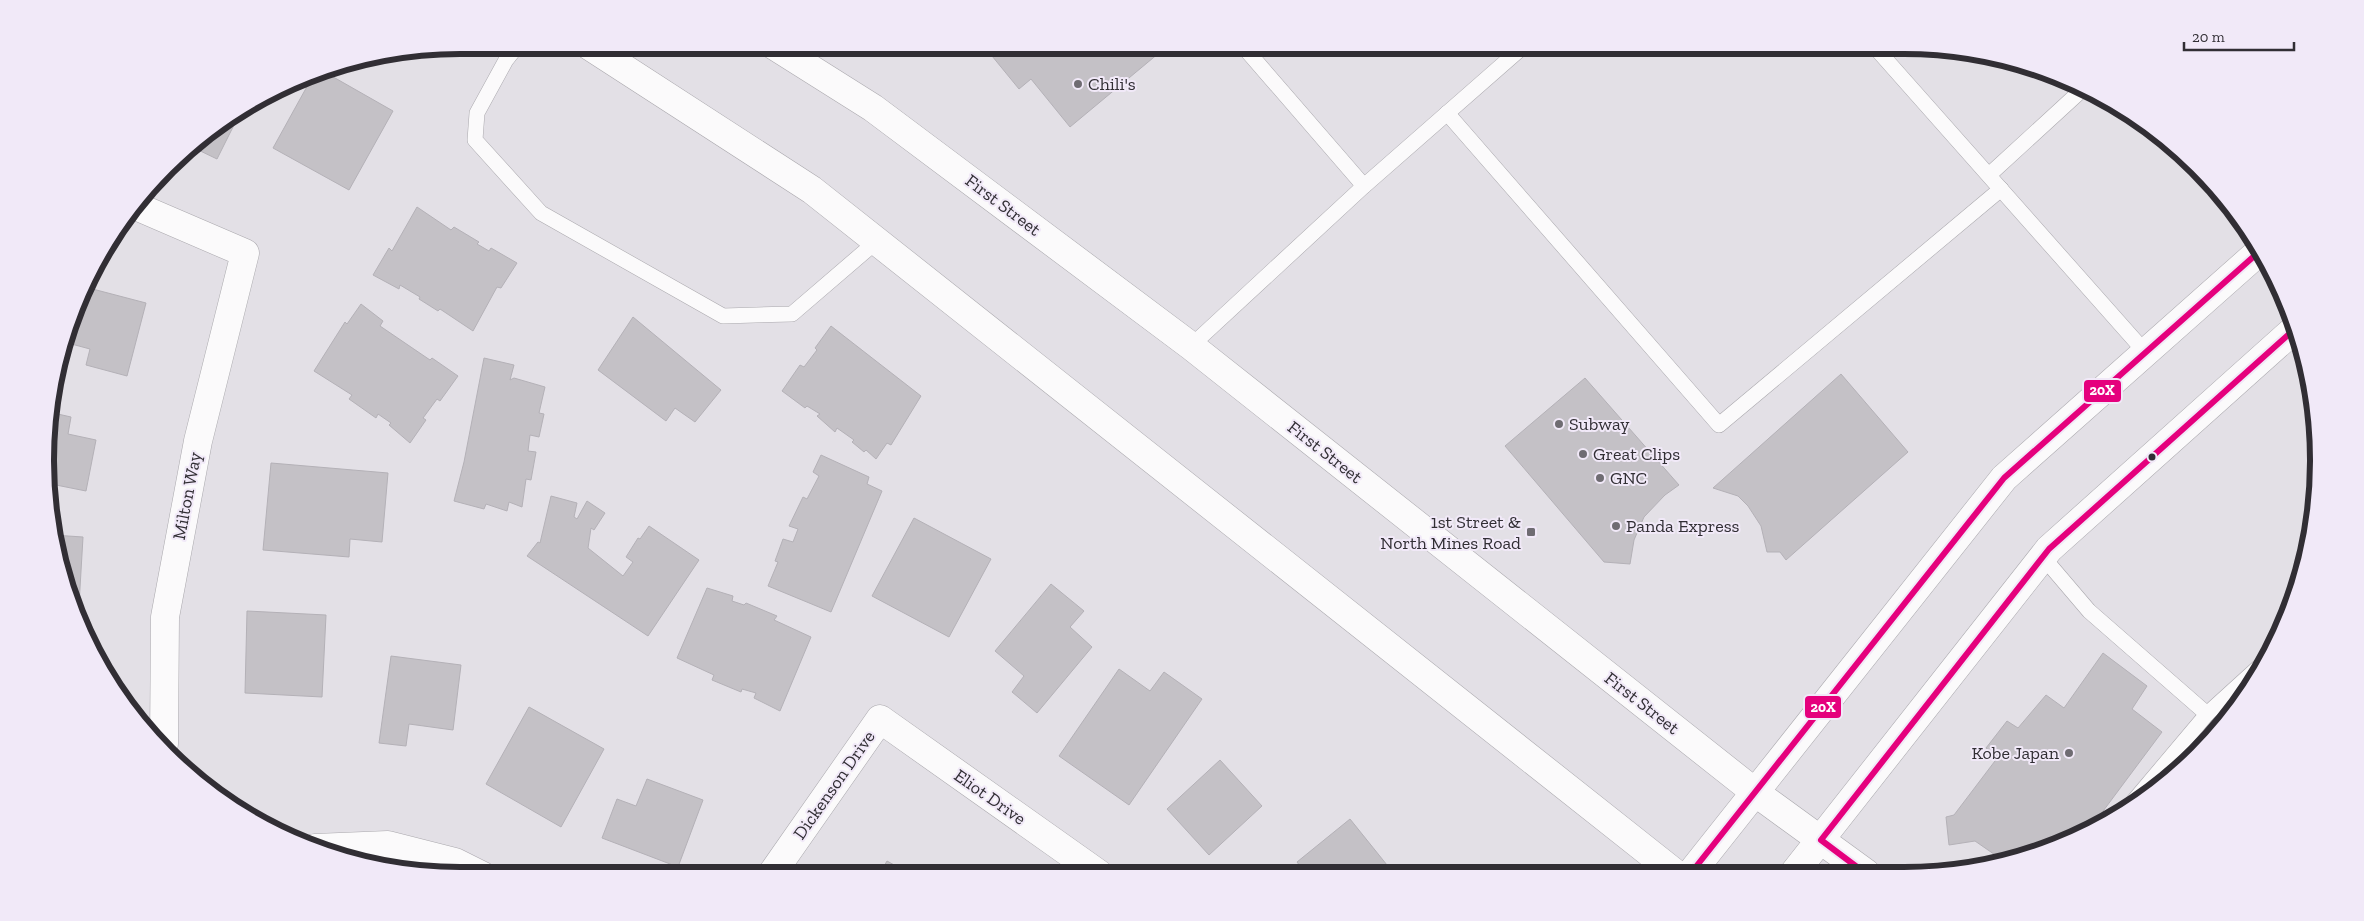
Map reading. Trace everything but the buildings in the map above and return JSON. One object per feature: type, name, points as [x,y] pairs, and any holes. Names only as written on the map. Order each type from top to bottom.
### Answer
[{"type":"main road","points":[[602,54],[812,190],[1667,867]]},
{"type":"main road","name":"First Street","points":[[787,54],[873,108],[1191,346],[1756,793],[1858,867]]},
{"type":"main road","name":"Milton Way","points":[[142,209],[245,254],[198,441],[165,617],[164,739]]},
{"type":"main road","points":[[1696,867],[2004,478],[2255,255]]},
{"type":"main road","points":[[1799,867],[2043,557],[2290,333]]},
{"type":"main road","name":"Eliot Drive","points":[[880,719],[1089,867]]},
{"type":"main road","name":"Dickenson Drive","points":[[777,867],[880,719]]},
{"type":"main road","points":[[334,847],[388,845],[455,862],[465,867]]},
{"type":"lane","points":[[511,54],[477,113],[475,140],[541,213],[723,316],[792,314],[877,241]]},
{"type":"lane","points":[[1250,54],[1364,186]]},
{"type":"lane","points":[[1191,346],[1364,186],[1515,54]]},
{"type":"lane","points":[[1881,54],[2146,353]]},
{"type":"lane","points":[[1989,175],[2078,94]]},
{"type":"lane","points":[[1447,113],[1719,425],[2001,189]]},
{"type":"lane","points":[[2043,557],[2089,611],[2207,714]]},
{"type":"lane","points":[[2145,787],[2207,714],[2248,677]]},
{"type":"transit line","name":"20X","points":[[1696,867],[2004,478],[2255,255]]},
{"type":"transit line","name":"20X","points":[[1857,867],[1821,840],[2049,549],[2290,333]]},
{"type":"place","name":"Chili's","points":[[1078,84]]},
{"type":"place","name":"Subway","points":[[1559,424]]},
{"type":"place","name":"Great Clips","points":[[1583,454]]},
{"type":"place","name":"GNC","points":[[1600,478]]},
{"type":"place","name":"Panda Express","points":[[1616,526]]},
{"type":"place","name":"1st Street & North Mines Road","points":[[1531,532]]},
{"type":"place","name":"Kobe Japan","points":[[2069,753]]}]
